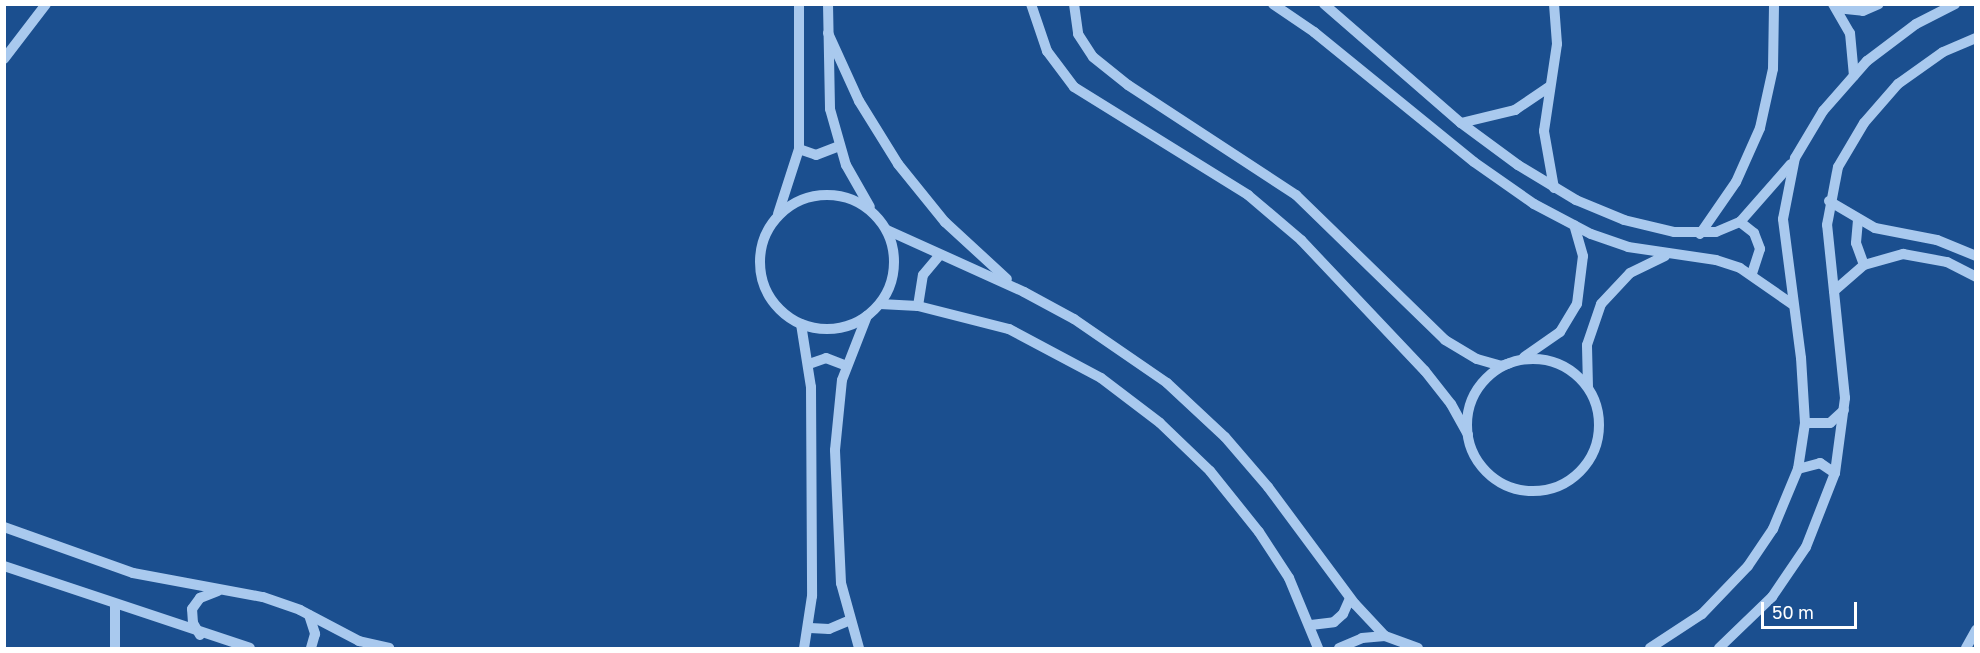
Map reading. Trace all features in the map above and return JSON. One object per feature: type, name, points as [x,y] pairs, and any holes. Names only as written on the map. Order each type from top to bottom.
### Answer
[{"type":"street","points":[[4,59],[46,4]]},
{"type":"street","points":[[800,4],[799,148],[778,215],[762,243],[760,275],[768,296],[782,313],[801,324],[835,329],[867,316],[880,304],[894,268],[887,230]]},
{"type":"street","points":[[1031,4],[1047,51],[1074,87],[1248,195],[1301,240],[1425,371],[1451,404],[1468,435],[1474,455],[1496,479],[1524,490],[1556,487],[1585,466],[1597,445],[1598,409],[1588,387],[1587,345],[1601,304],[1630,273],[1668,254]]},
{"type":"street","points":[[1074,4],[1078,34],[1093,57],[1128,86],[1249,161],[1296,195],[1445,340],[1477,359],[1501,366],[1515,361],[1558,363],[1588,387]]},
{"type":"street","points":[[1273,4],[1314,32],[1474,162],[1534,204],[1574,225],[1628,247],[1716,260],[1752,273],[1792,304]]},
{"type":"street","points":[[1324,4],[1461,123],[1554,188],[1624,220],[1700,234],[1740,222],[1770,192],[1795,158],[1813,124],[1854,76],[1895,39],[1955,4]]},
{"type":"street","points":[[1554,4],[1557,44],[1544,131],[1554,188]]},
{"type":"street","points":[[1700,234],[1736,183],[1760,128],[1773,69],[1774,4]]},
{"type":"street","points":[[1834,6],[1863,11],[1879,4]]},
{"type":"street","points":[[830,6],[828,33],[830,109],[839,146],[854,182],[871,210],[887,230],[1024,292],[1125,351],[1225,437],[1268,487],[1350,598],[1385,636]]},
{"type":"street","points":[[1834,6],[1850,33],[1854,76]]},
{"type":"street","points":[[828,33],[859,101],[898,164],[971,249],[1024,292]]},
{"type":"street","points":[[1719,648],[1772,597],[1806,547],[1835,473],[1844,410],[1827,225],[1829,201],[1846,152],[1880,103],[1927,62],[1976,38]]},
{"type":"street","points":[[1461,123],[1515,110],[1549,87]]},
{"type":"street","points":[[799,148],[822,154],[839,146]]},
{"type":"street","points":[[1650,648],[1702,614],[1749,566],[1773,529],[1798,469],[1804,423],[1802,358],[1792,304],[1783,219],[1795,158]]},
{"type":"street","points":[[778,215],[798,200],[824,193],[849,197],[871,210]]},
{"type":"street","points":[[1829,201],[1858,220],[1883,230],[1937,240],[1976,256]]},
{"type":"street","points":[[1858,220],[1856,243],[1864,265]]},
{"type":"street","points":[[1740,222],[1758,241],[1759,258],[1752,273]]},
{"type":"street","points":[[1468,435],[1469,412],[1476,391],[1485,379],[1548,344],[1577,304],[1583,256],[1574,225]]},
{"type":"street","points":[[918,306],[923,275],[940,255]]},
{"type":"street","points":[[1834,291],[1864,265],[1890,256],[1918,255],[1947,262],[1976,277]]},
{"type":"street","points":[[880,304],[918,306],[977,319],[1048,348],[1101,378],[1160,423],[1210,471],[1259,532],[1289,578],[1311,625],[1318,648]]},
{"type":"street","points":[[859,648],[848,621],[838,557],[835,450],[836,416],[847,366],[867,316]]},
{"type":"street","points":[[801,324],[809,364],[810,628],[804,648]]},
{"type":"street","points":[[809,364],[826,358],[847,366]]},
{"type":"street","points":[[1804,423],[1830,423],[1844,410]]},
{"type":"street","points":[[1798,469],[1814,463],[1835,473]]},
{"type":"street","points":[[4,527],[133,573],[263,597],[309,615],[359,641],[389,648]]},
{"type":"street","points":[[4,566],[200,635],[250,648]]},
{"type":"street","points":[[200,635],[192,623],[192,609],[200,598],[221,590]]},
{"type":"street","points":[[1311,625],[1334,622],[1346,609],[1350,598]]},
{"type":"street","points":[[115,606],[115,648]]},
{"type":"street","points":[[309,615],[315,634],[311,648]]},
{"type":"street","points":[[810,628],[829,629],[848,621]]},
{"type":"street","points":[[1966,648],[1976,630]]},
{"type":"street","points":[[1339,648],[1362,638],[1385,636],[1418,648]]}]
